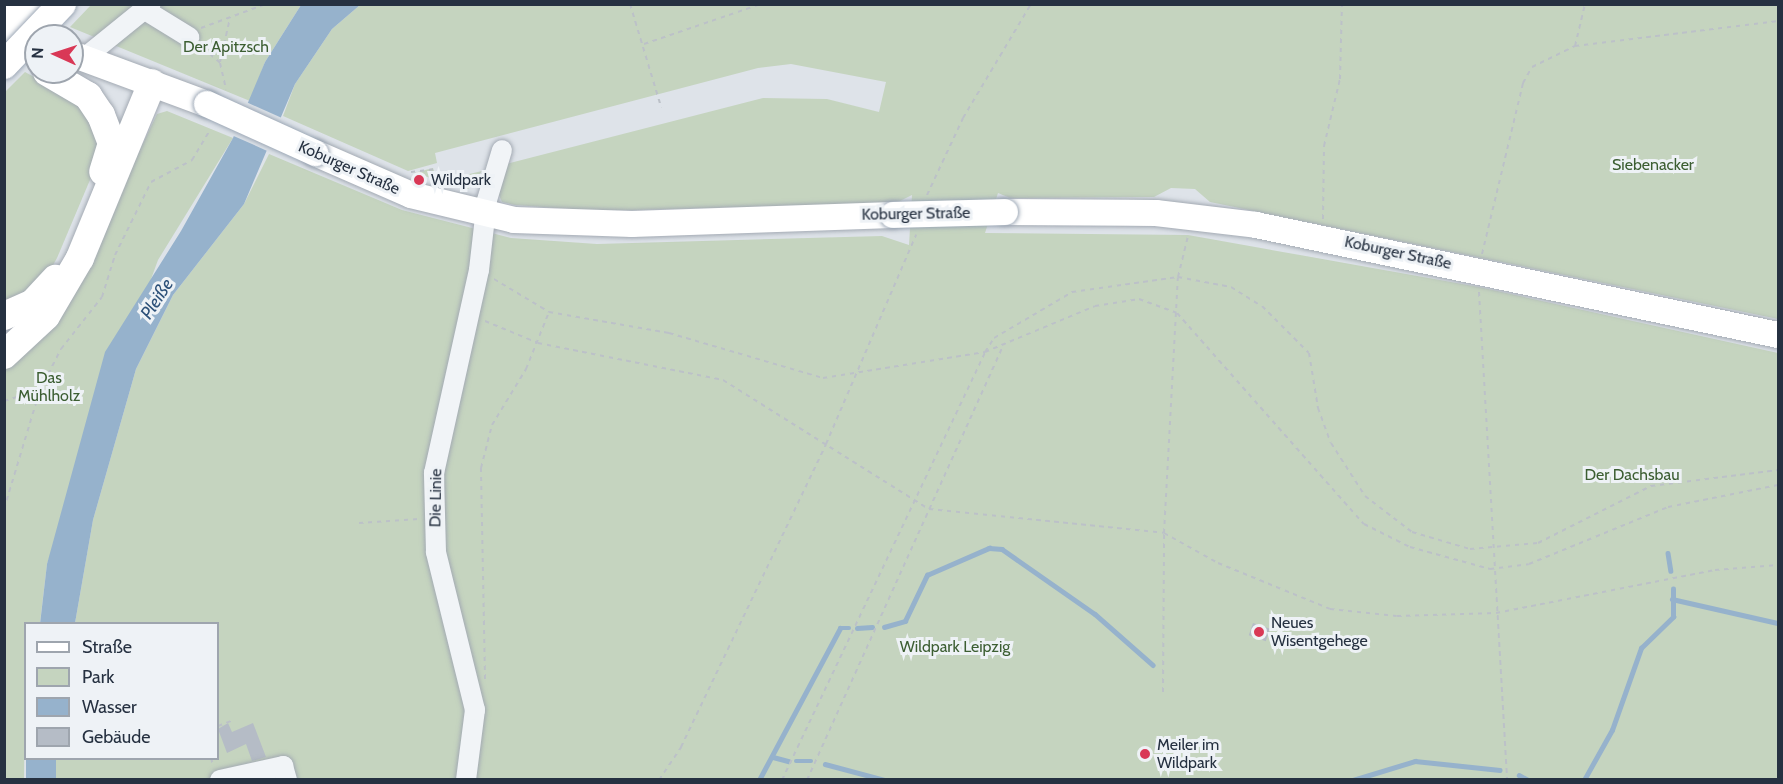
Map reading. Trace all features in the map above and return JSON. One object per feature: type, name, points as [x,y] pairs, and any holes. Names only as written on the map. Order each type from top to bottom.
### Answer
[{"type":"highway","points":[[4,27],[26,4]]},
{"type":"highway","points":[[4,66],[62,4]]},
{"type":"highway","points":[[4,50],[24,60]]},
{"type":"highway","points":[[4,316],[33,303],[49,289],[101,180],[112,143],[145,81]]},
{"type":"highway","points":[[4,355],[46,316],[80,258],[145,81]]},
{"type":"highway","points":[[68,84],[88,96],[112,143]]},
{"type":"main road","name":"Koburger Straße","points":[[84,59],[145,81],[216,96],[315,153],[403,192],[486,215],[574,224],[1005,212],[1190,216],[1321,237],[1779,334]]},
{"type":"lane","points":[[84,53],[148,7],[189,37]]},
{"type":"lane","name":"Die Linie","points":[[466,780],[475,710],[436,552],[434,473],[479,270],[486,215],[502,150]]},
{"type":"lane","points":[[220,780],[283,766],[287,780]]},
{"type":"path","points":[[220,63],[189,37],[206,25],[266,4]]},
{"type":"path","points":[[630,4],[644,44],[661,107]]},
{"type":"path","points":[[644,44],[761,4]]},
{"type":"path","points":[[924,205],[933,174],[963,118],[1031,4]]},
{"type":"path","points":[[1321,237],[1324,146],[1340,79],[1342,4]]},
{"type":"path","points":[[1575,46],[1585,4]]},
{"type":"path","points":[[216,96],[220,63],[230,18]]},
{"type":"path","points":[[1481,256],[1523,83],[1537,63],[1575,46],[1779,21]]},
{"type":"path","points":[[4,509],[40,390],[61,350],[102,297],[115,255],[151,182],[192,160],[210,130]]},
{"type":"path","points":[[1163,692],[1164,533],[1178,277],[1190,216]]},
{"type":"path","points":[[659,780],[681,747],[826,444],[855,370],[898,286],[918,226]]},
{"type":"path","points":[[479,270],[549,312],[669,333],[822,378],[855,370],[985,352],[1095,306],[1139,299],[1177,313],[1364,524],[1410,547],[1490,569],[1529,564],[1668,507],[1779,485]]},
{"type":"path","points":[[782,780],[912,500],[985,352],[994,338],[1072,292],[1178,277],[1231,287],[1262,306],[1309,353],[1318,408],[1331,443],[1365,496],[1412,532],[1470,549],[1538,543],[1651,486],[1779,470]]},
{"type":"path","points":[[1479,287],[1491,548],[1490,569],[1496,613],[1507,780]]},
{"type":"path","points":[[475,710],[486,676],[481,468],[492,425],[538,343],[549,312]]},
{"type":"path","points":[[468,315],[538,343],[723,380],[929,509],[1164,533],[1218,563],[1330,609],[1397,616],[1496,613],[1715,570],[1779,565]]},
{"type":"path","points":[[807,780],[1004,345]]},
{"type":"path","points":[[4,401],[40,390]]},
{"type":"path","points":[[359,523],[434,519]]},
{"type":"path","points":[[219,726],[234,720]]},
{"type":"green space","name":"Der Apitzsch","points":[[91,5],[301,5],[265,62],[250,101],[84,33],[84,24],[73,24]]},
{"type":"green space","points":[[360,5],[1778,5],[1778,319],[1210,202],[1195,189],[1171,188],[1154,197],[1010,198],[998,193],[985,233],[1188,235],[1479,287],[1778,353],[1778,779],[54,780],[56,760],[219,760],[219,622],[75,622],[93,520],[136,369],[173,295],[244,204],[269,154],[402,210],[511,238],[597,244],[882,236],[909,245],[912,195],[896,203],[598,211],[515,205],[502,202],[498,193],[506,164],[763,98],[827,99],[879,112],[886,82],[791,64],[758,68],[435,153],[437,163],[408,171],[283,116],[295,84],[332,29]]},
{"type":"green space","points":[[24,73],[24,84],[47,84],[81,103],[98,136],[95,168],[57,258],[47,276],[4,308],[4,93]]},
{"type":"green space","name":"Das Mühlholz","points":[[167,111],[233,138],[158,260],[47,564],[40,622],[24,622],[24,779],[5,780],[5,365],[75,286],[157,114]]},
{"type":"green space","points":[[433,168],[435,174],[446,171],[448,179],[482,171],[468,189],[414,173]]},
{"type":"water","name":"Pleiße","points":[[301,5],[360,5],[332,29],[295,84],[244,204],[173,295],[136,369],[93,520],[75,622],[40,622],[47,564],[105,352],[181,231],[233,138],[265,62]]},
{"type":"water","points":[[26,760],[56,760],[56,779],[26,779]]},
{"type":"pier","points":[[246,102],[285,119],[271,152],[231,135]]},
{"type":"building","name":"Neues Wisentgehege","points":[[1253,623],[1270,629],[1266,641],[1249,635]]},
{"type":"building","points":[[228,723],[232,732],[253,723],[266,757],[252,761],[246,744],[227,753],[219,728]]},
{"type":"waterway","points":[[884,627],[905,621],[927,575],[989,548],[1002,549],[1095,614],[1153,665]]},
{"type":"waterway","points":[[1668,553],[1671,571]]},
{"type":"waterway","points":[[1584,780],[1612,730],[1641,648],[1673,617],[1673,589]]},
{"type":"waterway","points":[[1672,599],[1778,623]]},
{"type":"waterway","points":[[857,628],[872,627]]},
{"type":"waterway","points":[[759,780],[840,628],[849,628]]},
{"type":"waterway","points":[[773,757],[788,761]]},
{"type":"waterway","points":[[796,761],[811,761]]},
{"type":"waterway","points":[[1353,780],[1415,761],[1500,770]]},
{"type":"waterway","points":[[825,764],[885,780]]},
{"type":"waterway","points":[[1519,775],[1528,780]]},
{"type":"place","name":"Wildpark","points":[[419,180]]},
{"type":"place","name":"Neues Wisentgehege","points":[[1259,632]]},
{"type":"place","name":"Meiler im Wildpark","points":[[1145,754]]},
{"type":"park label","name":"Siebenacker","points":[[1653,165]]},
{"type":"park label","name":"Der Dachsbau","points":[[1632,475]]},
{"type":"park label","name":"Wildpark Leipzig","points":[[955,647]]}]
